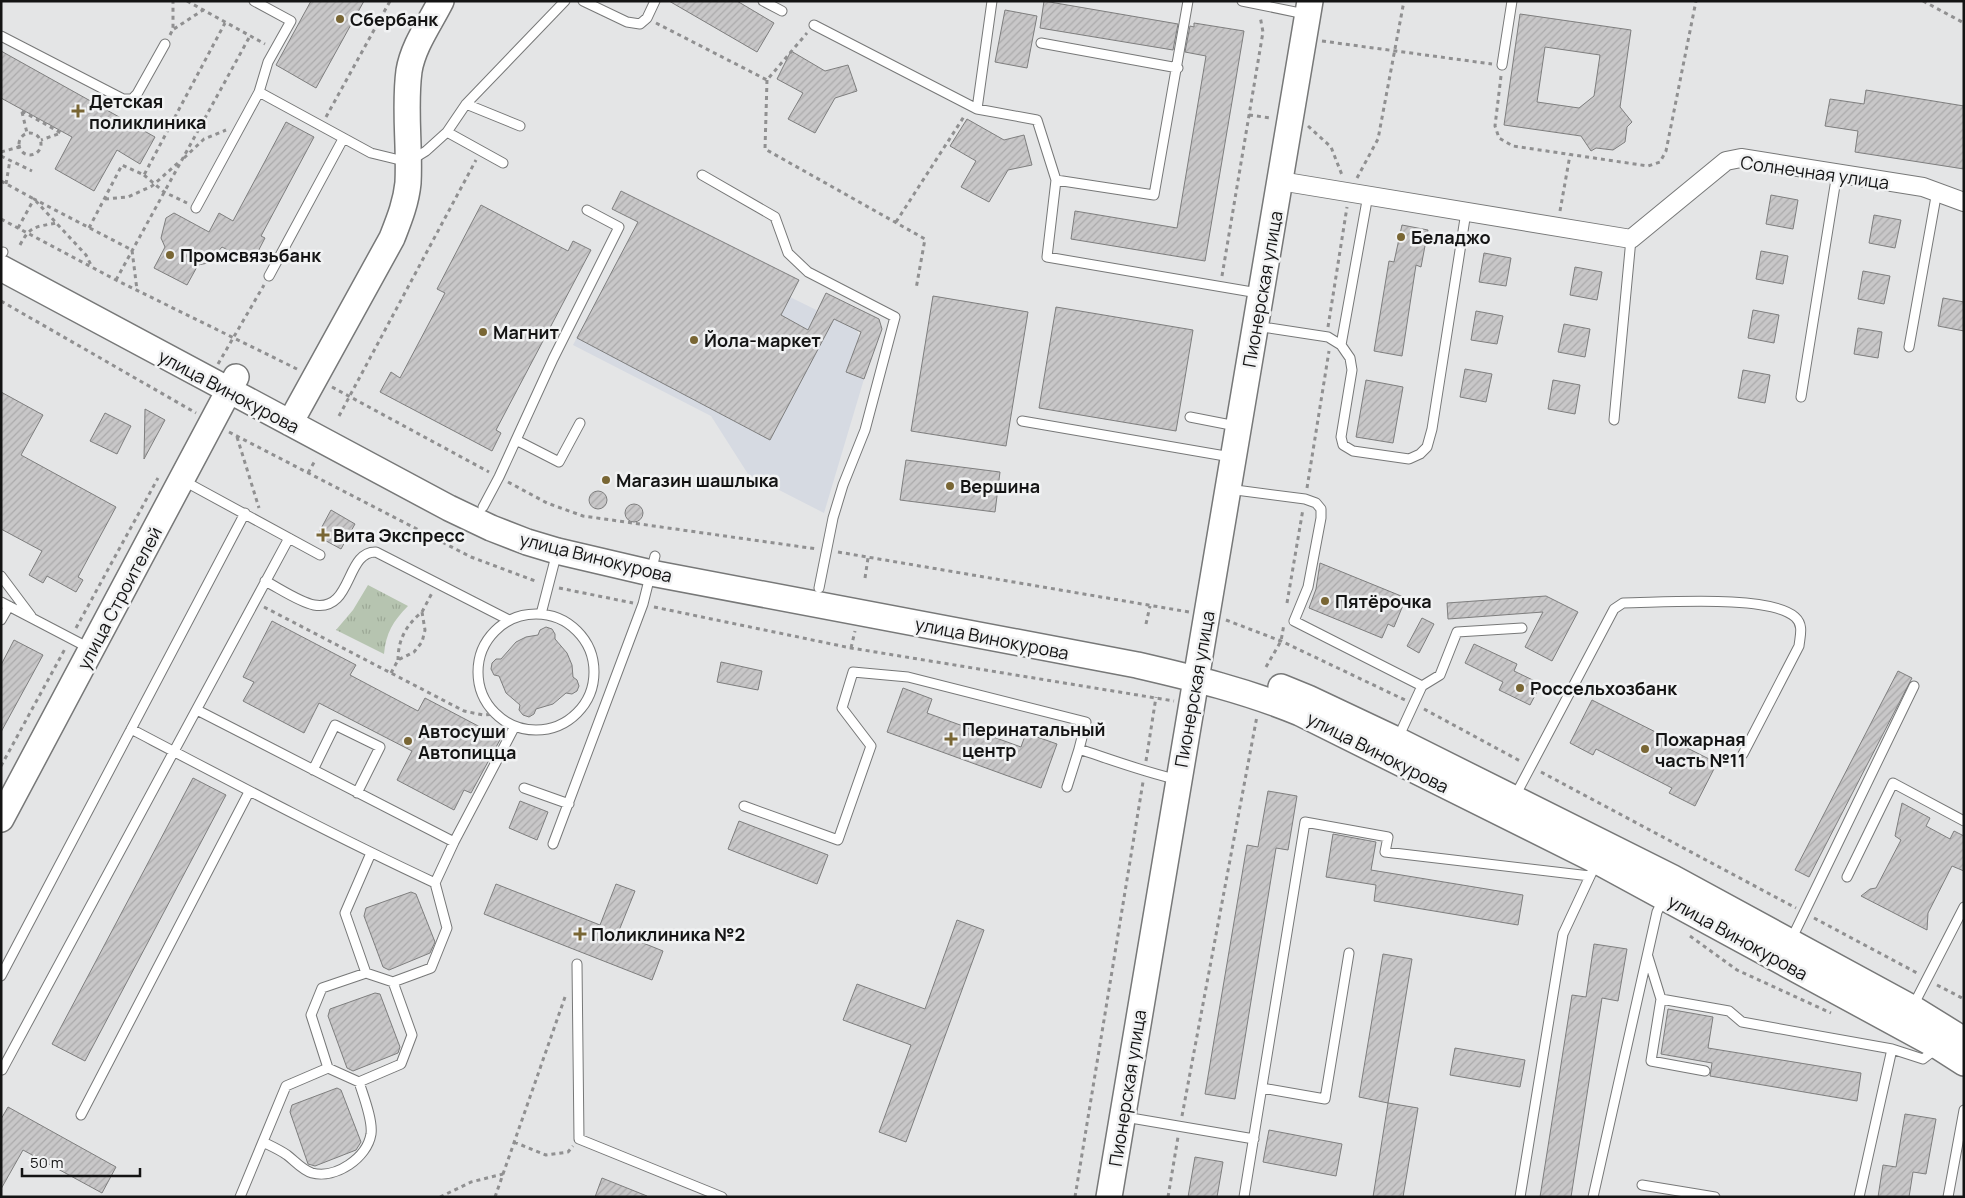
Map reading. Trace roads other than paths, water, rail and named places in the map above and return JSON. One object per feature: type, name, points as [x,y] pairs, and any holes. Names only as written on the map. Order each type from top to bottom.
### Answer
[{"type":"main road","points":[[293,416],[392,238],[403,212],[408,184],[407,94],[409,69],[418,44],[441,1]]},
{"type":"main road","name":"Пионерская улица","points":[[1110,1197],[1307,18]]},
{"type":"main road","name":"улица Винокурова","points":[[5,254],[223,379],[293,416],[484,507],[547,531],[653,564]]},
{"type":"main road","name":"улица Строителей","points":[[1,819],[81,644],[223,379]]},
{"type":"main road","name":"улица Винокурова","points":[[293,416],[449,508],[509,535],[557,551],[653,564],[818,596],[1137,665],[1198,670],[1263,681],[1308,698],[1514,798],[1597,860]]},
{"type":"main road","name":"улица Винокурова","points":[[1198,670],[1300,713],[1597,860],[1669,888],[1790,942],[1912,1008],[1953,1041],[1964,1063]]},
{"type":"main road","name":"улица Винокурова","points":[[1669,888],[1953,1041]]},
{"type":"street","name":"Солнечная улица","points":[[1631,239],[1726,161],[1741,158],[1937,191],[1964,202]]},
{"type":"street","points":[[1280,181],[1631,239]]},
{"type":"lane","points":[[196,208],[259,92],[268,62],[291,21],[254,1]]},
{"type":"lane","points":[[259,92],[371,153],[408,162],[426,151],[447,132],[466,104],[565,1]]},
{"type":"lane","points":[[583,1],[627,22],[640,24],[647,18],[655,1]]},
{"type":"lane","points":[[763,1],[782,11]]},
{"type":"lane","points":[[974,107],[992,1]]},
{"type":"lane","points":[[1056,180],[1154,195],[1178,68],[1188,1]]},
{"type":"lane","points":[[1242,1],[1307,18]]},
{"type":"lane","points":[[1502,66],[1512,1]]},
{"type":"lane","points":[[814,25],[974,107],[1037,120],[1056,180],[1047,257],[1261,294]]},
{"type":"lane","points":[[1,36],[123,99],[132,99],[137,94],[165,44]]},
{"type":"lane","points":[[1041,43],[1178,68]]},
{"type":"lane","points":[[466,104],[520,126]]},
{"type":"lane","points":[[447,132],[503,163]]},
{"type":"lane","points":[[269,276],[343,139]]},
{"type":"lane","points":[[1801,397],[1837,174]]},
{"type":"lane","points":[[702,175],[775,217],[788,253],[808,272],[895,317],[865,430],[843,485],[826,550],[818,596]]},
{"type":"lane","points":[[1909,347],[1937,191]]},
{"type":"lane","points":[[1341,345],[1368,195]]},
{"type":"lane","points":[[484,507],[552,359],[619,227],[587,210]]},
{"type":"lane","points":[[1255,326],[1328,337],[1341,345],[1350,358],[1352,370],[1341,437],[1343,445],[1353,451],[1394,458],[1408,459],[1420,454],[1427,447],[1432,429],[1466,212]]},
{"type":"lane","points":[[1614,420],[1631,239]]},
{"type":"lane","points":[[1190,417],[1239,426]]},
{"type":"lane","points":[[1022,421],[1233,458]]},
{"type":"lane","points":[[516,440],[559,462],[580,423]]},
{"type":"lane","points":[[171,476],[245,513],[320,556]]},
{"type":"lane","points":[[1228,489],[1305,499],[1316,503],[1321,509],[1321,518],[1308,587],[1294,621],[1422,686]]},
{"type":"lane","points":[[1,976],[245,513]]},
{"type":"lane","points":[[2,1070],[289,538]]},
{"type":"lane","points":[[541,614],[557,551]]},
{"type":"lane","points":[[265,581],[312,605],[326,605],[339,596],[360,559],[371,552],[382,554],[509,620]]},
{"type":"lane","points":[[553,844],[643,604],[653,564]]},
{"type":"lane","points":[[1,576],[33,619]]},
{"type":"lane","points":[[1514,798],[1614,609],[1623,603],[1745,602],[1778,608],[1796,617],[1802,629],[1799,646],[1743,754]]},
{"type":"lane","points":[[1,620],[5,604],[81,644]]},
{"type":"lane","points":[[530,614],[541,614],[564,620],[582,635],[593,656],[594,680],[592,691],[580,711],[561,725],[550,729],[538,730],[515,726],[496,714],[489,706],[480,686],[478,664],[485,643],[500,626],[509,620],[530,614]]},
{"type":"lane","points":[[1396,740],[1422,686],[1440,675],[1457,632],[1522,628]]},
{"type":"lane","points":[[744,806],[838,840],[871,746],[842,708],[853,672],[908,676],[1086,722],[1067,787]]},
{"type":"lane","points":[[1790,942],[1914,686]]},
{"type":"lane","points":[[197,710],[454,842]]},
{"type":"lane","points":[[312,770],[335,725],[380,747],[357,793]]},
{"type":"lane","points":[[328,1068],[311,1015],[322,988],[366,973],[393,982],[431,968],[447,928],[435,883],[454,842],[515,726]]},
{"type":"lane","points":[[131,729],[249,792],[435,883]]},
{"type":"lane","points":[[1079,749],[1144,772],[1179,780]]},
{"type":"lane","points":[[1847,877],[1893,784],[1964,821]]},
{"type":"lane","points":[[524,788],[569,804]]},
{"type":"lane","points":[[80,1114],[249,792]]},
{"type":"lane","points":[[1244,1197],[1305,822],[1388,837],[1385,852],[1597,860],[1562,934],[1520,1197]]},
{"type":"lane","points":[[366,973],[345,913],[371,853]]},
{"type":"lane","points":[[1593,1197],[1657,912],[1669,888]]},
{"type":"lane","points":[[1912,1008],[1964,907]]},
{"type":"lane","points":[[1262,1088],[1325,1099],[1349,953]]},
{"type":"lane","points":[[1648,957],[1661,1000],[1652,1061],[1704,1071]]},
{"type":"lane","points":[[577,964],[579,1139],[722,1197]]},
{"type":"lane","points":[[359,1082],[401,1064],[412,1035],[393,982]]},
{"type":"lane","points":[[1661,1000],[1729,1011],[1742,1022],[1892,1049],[1923,1059],[1953,1041]]},
{"type":"lane","points":[[1859,1197],[1892,1049]]},
{"type":"lane","points":[[240,1197],[286,1086],[328,1068],[359,1082],[367,1106],[371,1134],[362,1154],[341,1169],[329,1174],[312,1172],[300,1166],[287,1154],[264,1142]]},
{"type":"lane","points":[[1948,1197],[1964,1110]]},
{"type":"lane","points":[[1122,1117],[1254,1139]]},
{"type":"lane","points":[[1642,1185],[1715,1197]]},
{"type":"place","name":"Сбербанк","points":[[340,19]]},
{"type":"place","name":"Детская поликлиника","points":[[78,111]]},
{"type":"place","name":"Беладжо","points":[[1401,237]]},
{"type":"place","name":"Промсвязьбанк","points":[[170,255]]},
{"type":"place","name":"Магнит","points":[[483,332]]},
{"type":"place","name":"Йола-маркет","points":[[694,340]]},
{"type":"place","name":"Магазин шашлыка","points":[[606,480]]},
{"type":"place","name":"Вершина","points":[[950,486]]},
{"type":"place","name":"Вита Экспресс","points":[[323,535]]},
{"type":"place","name":"Пятёрочка","points":[[1325,601]]},
{"type":"place","name":"Россельхозбанк","points":[[1520,688]]},
{"type":"place","name":"Перинатальный центр","points":[[951,739]]},
{"type":"place","name":"Автосуши Автопицца","points":[[408,741]]},
{"type":"place","name":"Пожарная часть №11","points":[[1645,749]]},
{"type":"place","name":"Поликлиника №2","points":[[580,934]]}]
